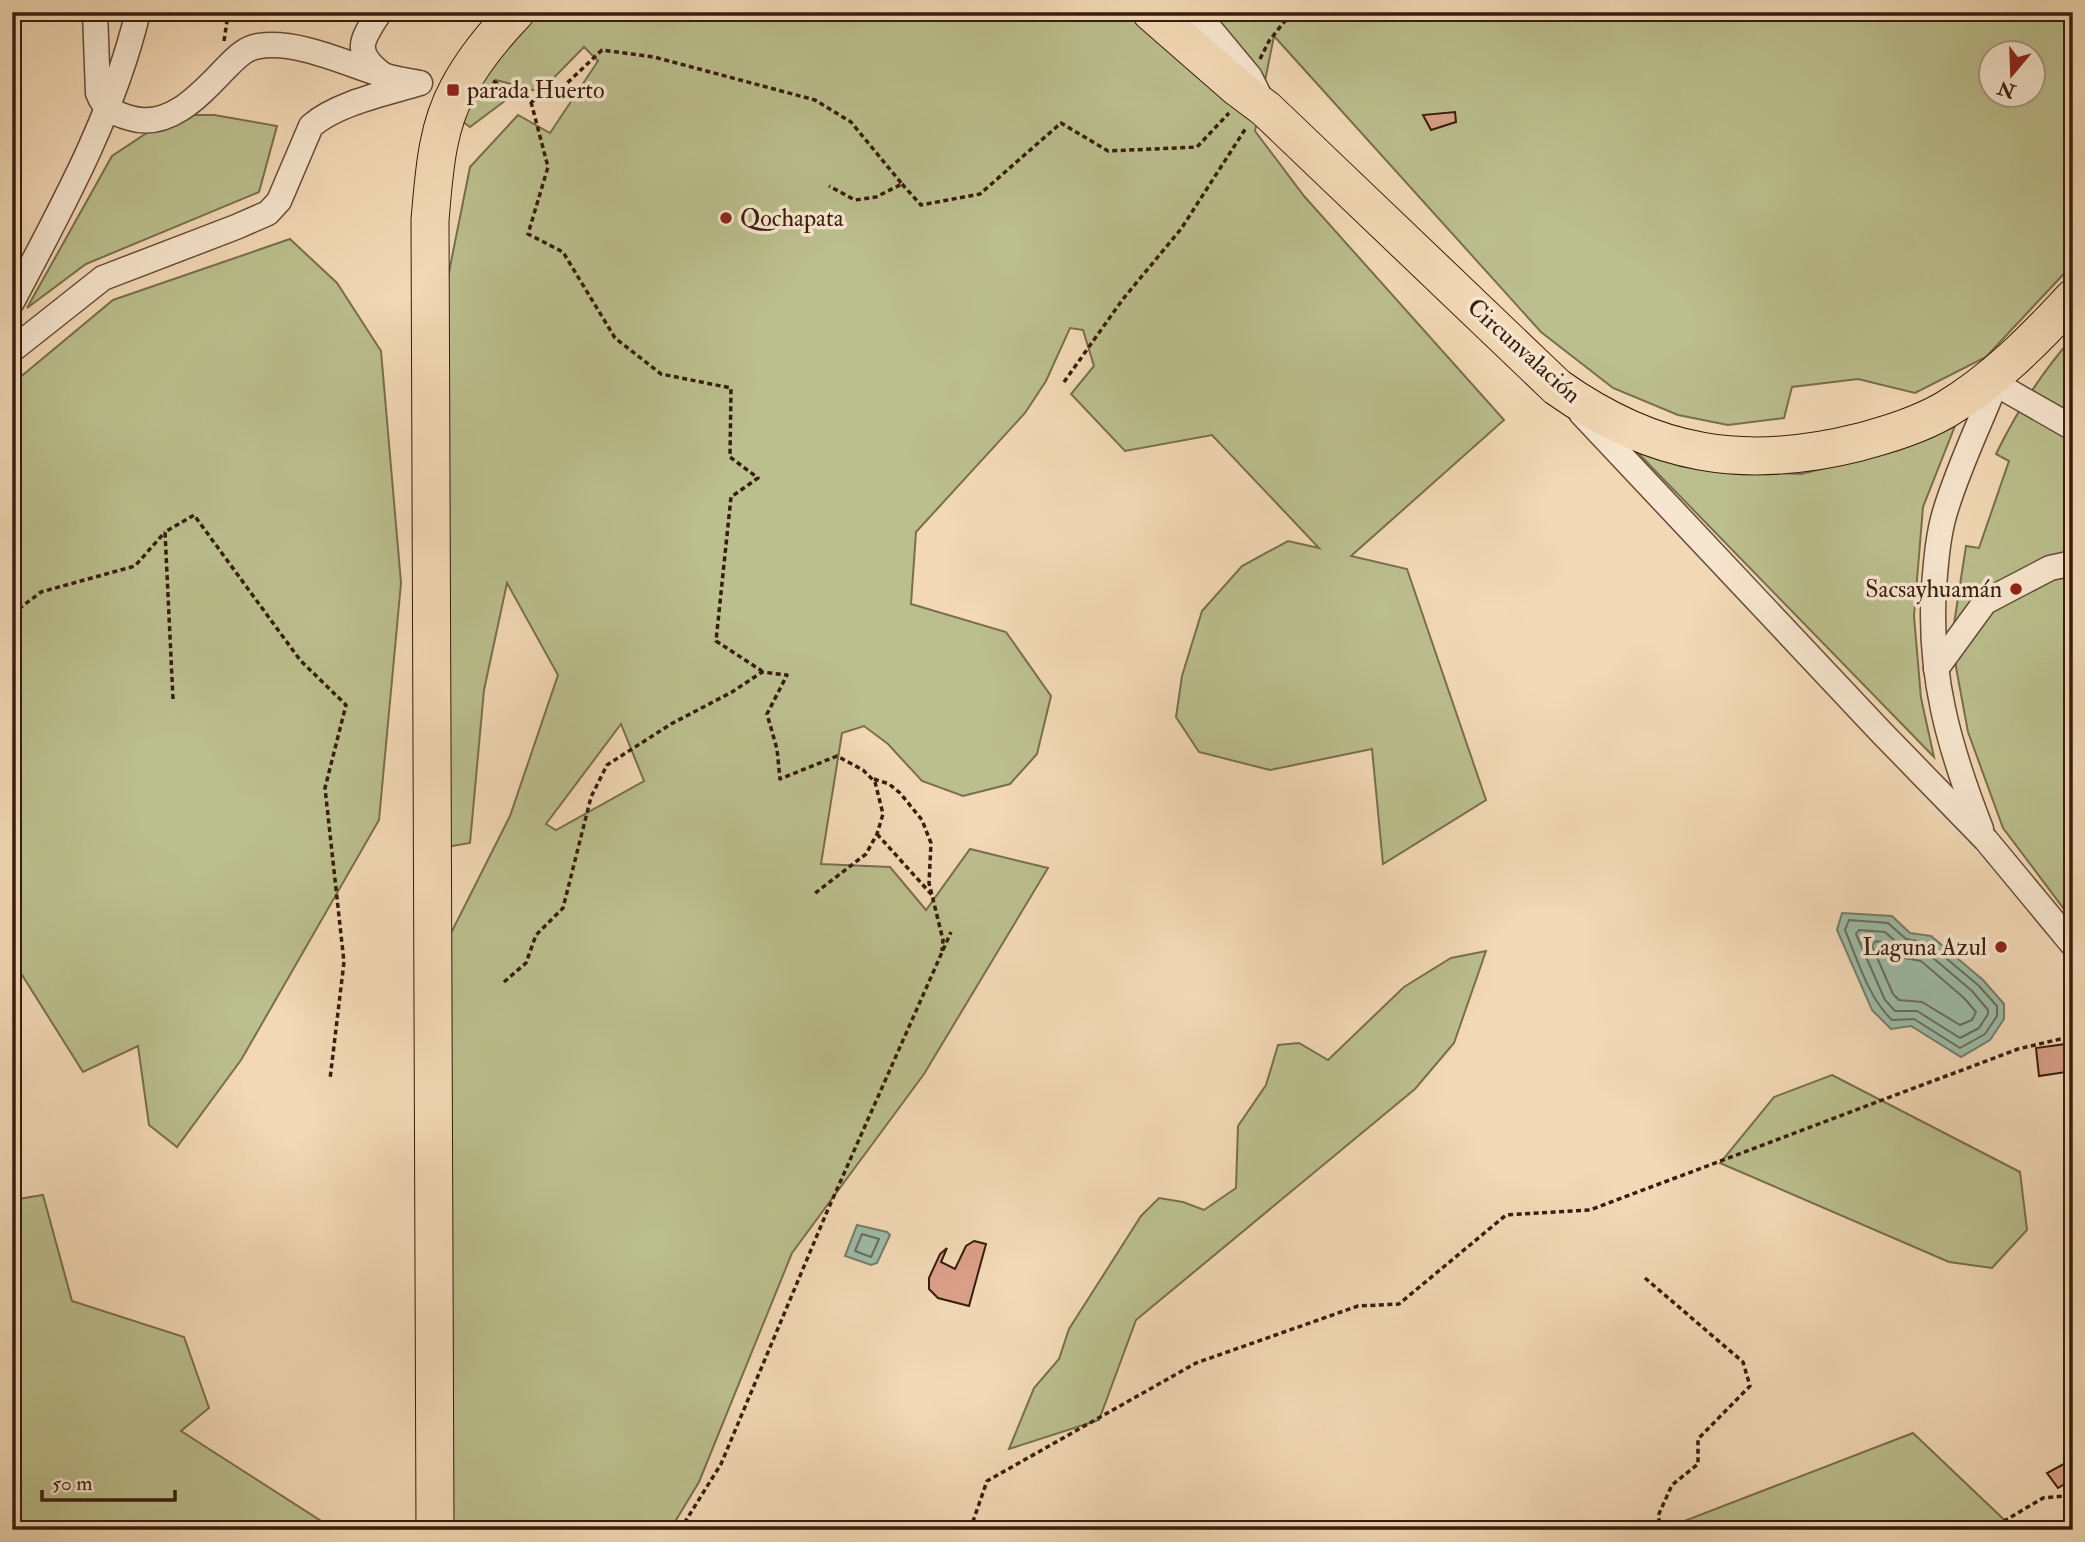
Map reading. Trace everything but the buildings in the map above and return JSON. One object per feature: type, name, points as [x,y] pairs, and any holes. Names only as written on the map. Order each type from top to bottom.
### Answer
[{"type":"highway","points":[[435,1530],[430,220],[440,139],[457,90],[516,12]]},
{"type":"highway","name":"Circunvalación","points":[[1151,12],[1238,88],[1258,116],[1557,387],[1586,407],[1639,433],[1670,444],[1704,452],[1795,456],[1831,449],[1910,426],[1945,410],[1998,376],[2073,298]]},
{"type":"street","points":[[95,12],[98,93],[107,109],[143,122],[176,113],[203,91],[240,54],[257,46],[287,46],[385,76],[457,90]]},
{"type":"street","points":[[12,302],[65,201],[107,109],[127,54],[138,12]]},
{"type":"street","points":[[380,12],[363,37],[362,44],[369,64],[385,76]]},
{"type":"street","points":[[1196,12],[1250,77],[1258,116]]},
{"type":"street","points":[[12,350],[103,278],[268,213],[279,201],[311,126],[319,119],[377,96],[420,83]]},
{"type":"street","points":[[1986,840],[1953,750],[1938,690],[1931,626],[1936,564],[1945,513],[1998,376],[2073,428]]},
{"type":"street","points":[[1557,387],[1986,840],[2073,945]]},
{"type":"street","points":[[1936,670],[1985,602],[2050,568],[2073,563]]},
{"type":"path","points":[[1250,77],[1269,41],[1292,12]]},
{"type":"path","points":[[531,102],[564,86],[602,50],[654,57],[815,100],[851,122],[921,205],[980,194],[1060,122],[1108,150],[1197,147],[1229,113],[1258,116],[1181,229],[1123,299],[1064,382]]},
{"type":"path","points":[[478,60],[484,74],[502,88],[531,102],[548,167],[528,234],[563,252],[615,338],[660,374],[732,388],[730,457],[758,478],[731,497],[716,641],[762,671],[787,675],[767,714],[777,749],[780,779],[836,756],[863,770],[875,782],[883,814],[877,834],[866,854],[814,894]]},
{"type":"path","points":[[830,186],[855,200],[876,197],[902,184]]},
{"type":"path","points":[[12,614],[41,592],[135,566],[165,533],[194,515],[300,660],[346,705],[325,788],[344,962],[330,1079]]},
{"type":"path","points":[[165,533],[173,699]]},
{"type":"path","points":[[504,982],[526,963],[536,935],[563,908],[591,797],[607,765],[671,724],[732,692],[762,671]]},
{"type":"path","points":[[872,779],[889,784],[900,793],[922,820],[930,842],[929,869],[943,940],[941,957]]},
{"type":"path","points":[[877,834],[933,896]]},
{"type":"path","points":[[680,1530],[721,1464],[826,1214],[951,932]]},
{"type":"path","points":[[970,1530],[987,1481],[1196,1363],[1358,1306],[1399,1304],[1506,1215],[1590,1210],[2018,1049],[2073,1036]]},
{"type":"path","points":[[1644,1279],[1743,1362],[1750,1386],[1699,1438],[1698,1464],[1672,1485],[1658,1516],[1662,1530]]},
{"type":"path","points":[[1989,1530],[2043,1498],[2073,1495]]},
{"type":"shaded area","points":[[531,12],[1293,12],[1286,22],[1296,12],[2073,12],[2073,264],[1986,357],[1915,393],[1858,379],[1792,387],[1784,418],[1728,425],[1678,415],[1613,388],[1541,332],[1274,36],[1255,131],[1304,196],[1504,420],[1351,556],[1407,569],[1486,800],[1383,864],[1372,749],[1270,770],[1199,752],[1176,717],[1182,676],[1202,611],[1242,566],[1288,541],[1319,548],[1212,435],[1125,451],[1071,394],[1094,366],[1083,330],[1070,328],[1046,381],[1025,413],[916,532],[911,604],[1006,632],[1051,696],[1037,754],[1010,784],[963,796],[922,781],[888,744],[864,726],[842,733],[821,864],[890,867],[926,910],[970,849],[1048,868],[924,1074],[792,1253],[699,1482],[670,1530],[441,1530],[446,943],[510,816],[558,675],[507,583],[484,690],[470,843],[446,847],[447,282],[470,167],[518,115],[550,133],[598,61],[584,47],[540,92],[496,80],[506,100],[470,127],[455,116]],"holes":[[[621,724],[644,781],[556,830],[546,824]]]},
{"type":"shaded area","points":[[174,115],[214,115],[277,126],[259,192],[86,264],[27,308],[112,156]]},
{"type":"shaded area","points":[[290,239],[337,283],[381,351],[401,583],[379,820],[241,1060],[177,1147],[149,1125],[138,1046],[83,1072],[12,959],[12,384],[113,300]]},
{"type":"shaded area","name":"Sacsayhuamán","points":[[2073,337],[2073,921],[2003,828],[1968,732],[1956,667],[1953,630],[1966,546],[1979,548],[2009,461],[1996,454],[2030,393]]},
{"type":"shaded area","points":[[1955,426],[1923,507],[1914,616],[1921,698],[1934,757],[1634,449],[1726,471],[1801,474],[1899,450]]},
{"type":"shaded area","points":[[1486,951],[1454,1043],[1415,1089],[1136,1320],[1099,1420],[1009,1449],[1034,1388],[1059,1359],[1069,1329],[1141,1216],[1159,1198],[1183,1202],[1204,1210],[1236,1188],[1238,1126],[1266,1085],[1278,1045],[1299,1043],[1328,1060],[1404,987],[1451,958]]},
{"type":"shaded area","points":[[1832,1075],[2020,1172],[2027,1230],[1992,1268],[1949,1262],[1720,1163],[1774,1097]]},
{"type":"shaded area","points":[[43,1195],[72,1301],[184,1337],[209,1408],[181,1431],[329,1526],[328,1530],[12,1530],[12,1200]]},
{"type":"shaded area","points":[[1913,1433],[2015,1530],[1661,1530]]},
{"type":"water","points":[[1842,913],[1892,916],[1910,933],[1931,936],[1983,980],[2004,1004],[2004,1019],[1990,1040],[1961,1057],[1911,1026],[1891,1029],[1872,1010],[1837,930]]},
{"type":"water","points":[[857,1225],[890,1235],[877,1263],[871,1265],[845,1256]]},
{"type":"place","name":"parada Huerto","points":[[453,90]]},
{"type":"place","name":"Qochapata","points":[[726,218]]},
{"type":"place","name":"Sacsayhuamán","points":[[2016,589]]},
{"type":"place","name":"Laguna Azul","points":[[2001,947]]}]
